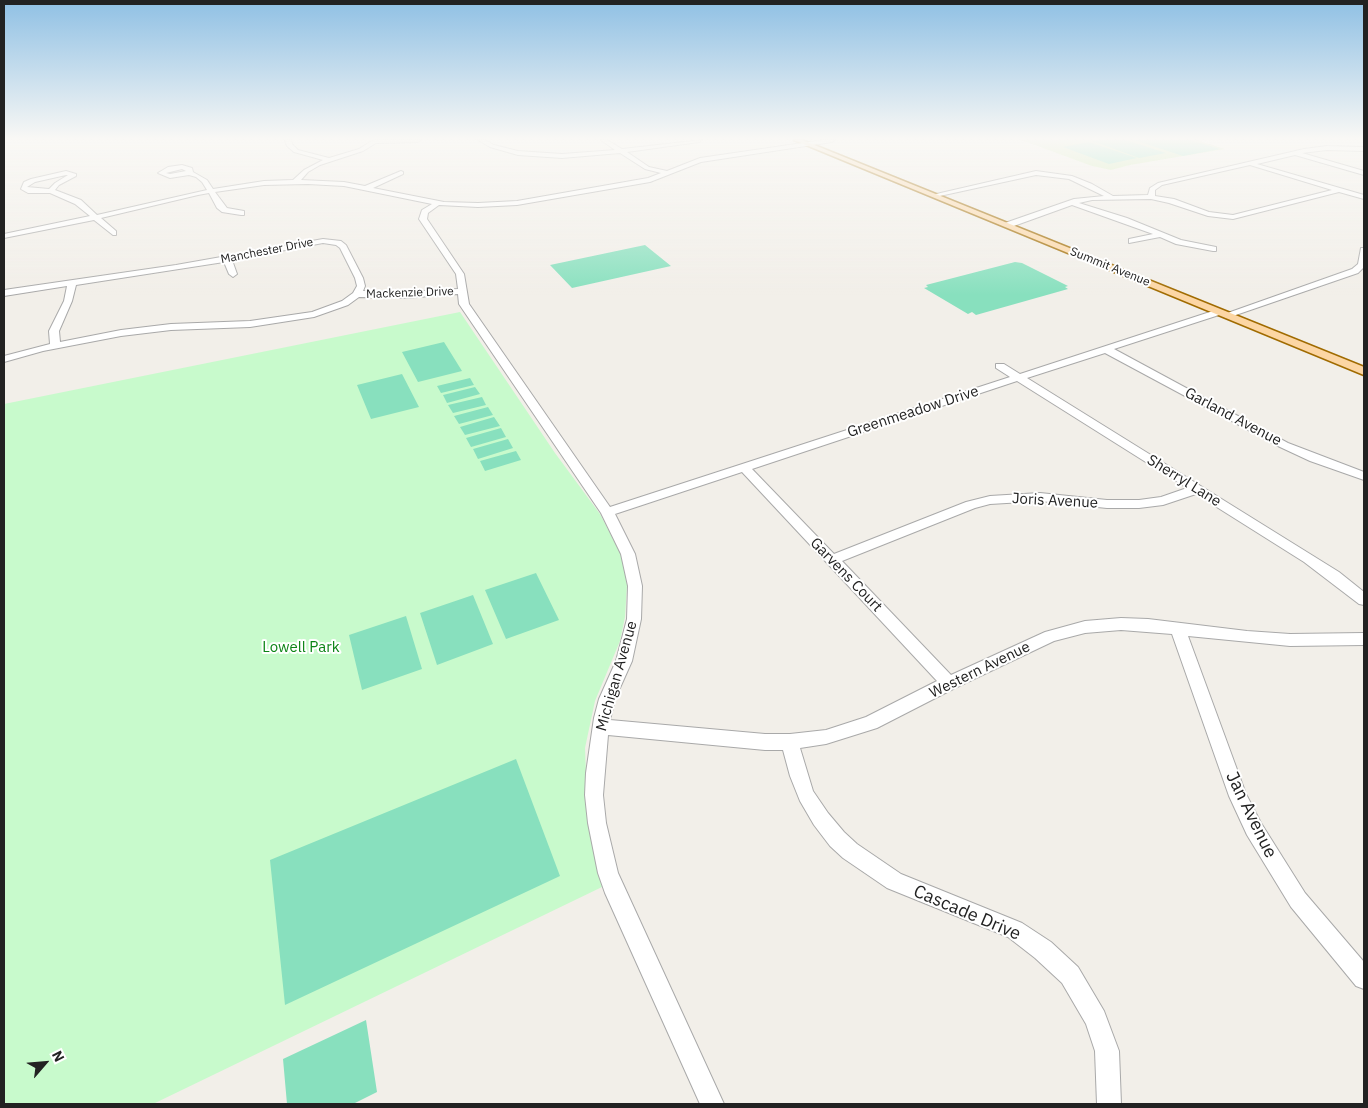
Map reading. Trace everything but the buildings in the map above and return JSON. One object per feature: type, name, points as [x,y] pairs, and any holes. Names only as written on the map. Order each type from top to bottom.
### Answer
[{"type":"main road","name":"Summit Avenue","points":[[927,192],[1364,371]]},
{"type":"street","points":[[52,192],[78,202],[113,233]]},
{"type":"street","points":[[4,236],[198,192]]},
{"type":"street","points":[[212,192],[220,206],[225,210],[241,213]]},
{"type":"street","points":[[384,192],[437,203],[478,205],[517,203],[585,192]]},
{"type":"street","points":[[935,195],[950,192]]},
{"type":"street","points":[[1100,192],[1111,197]]},
{"type":"street","points":[[1151,196],[1152,192]]},
{"type":"street","points":[[1008,225],[1073,202],[1087,199],[1151,196],[1208,214],[1233,216],[1332,192]]},
{"type":"street","points":[[1345,192],[1364,197]]},
{"type":"street","points":[[1073,202],[1115,216],[1179,242],[1213,249]]},
{"type":"street","name":"Michigan Avenue","points":[[437,203],[425,212],[423,219],[458,270],[461,277],[464,304],[467,310],[607,512],[628,554],[635,596],[634,619],[624,661],[608,699],[601,726],[595,765],[594,795],[597,823],[608,873],[615,893],[712,1104]]},
{"type":"street","points":[[4,231],[94,215]]},
{"type":"street","points":[[333,242],[344,235]]},
{"type":"street","points":[[1132,241],[1160,235]]},
{"type":"street","name":"Manchester Drive","points":[[4,293],[227,259],[312,242],[333,242],[344,247],[359,278],[361,286],[358,294]]},
{"type":"street","name":"Greenmeadow Drive","points":[[607,512],[1106,349],[1356,271],[1362,266],[1364,250]]},
{"type":"street","points":[[227,259],[233,274]]},
{"type":"street","points":[[55,345],[54,331],[68,301],[72,283]]},
{"type":"street","name":"Mackenzie Drive","points":[[358,294],[404,295],[462,291]]},
{"type":"street","points":[[4,359],[20,353],[55,345],[147,329],[250,324],[284,320],[330,310],[358,294]]},
{"type":"street","name":"Garland Avenue","points":[[1106,349],[1284,445],[1364,476]]},
{"type":"street","points":[[4,354],[20,353]]},
{"type":"street","name":"Sherryl Lane","points":[[1000,366],[1315,563],[1364,600]]},
{"type":"street","name":"Garvens Court","points":[[744,467],[949,683]]},
{"type":"street","name":"Joris Avenue","points":[[832,560],[990,500],[1040,497],[1107,504],[1139,504],[1170,499],[1198,490]]},
{"type":"street","name":"Western Avenue","points":[[601,726],[716,739],[790,742],[826,738],[855,729],[1050,636],[1085,626],[1121,624],[1290,640],[1364,639]]},
{"type":"street","name":"Jan Avenue","points":[[1178,629],[1238,796],[1254,829],[1298,900],[1364,978]]},
{"type":"street","name":"Cascade Drive","points":[[790,742],[806,795],[837,840],[850,851],[894,881],[1015,930],[1043,950],[1070,975],[1096,1019],[1107,1051],[1109,1104]]},
{"type":"green space","points":[[645,245],[671,266],[572,288],[550,265]]},
{"type":"green space","points":[[1015,262],[1022,263],[1068,286],[1065,287],[1068,289],[976,315],[972,312],[968,314],[924,288],[928,287],[926,285]]},
{"type":"green space","name":"Lowell Park","points":[[460,312],[555,453],[600,514],[620,552],[625,567],[627,585],[625,617],[620,641],[595,701],[585,748],[588,824],[602,887],[153,1104],[4,1104],[4,404]]},
{"type":"green space","points":[[444,342],[462,371],[418,382],[402,352]]},
{"type":"green space","points":[[402,374],[419,407],[371,419],[357,385]]},
{"type":"green space","points":[[470,378],[474,385],[441,393],[437,386]]},
{"type":"green space","points":[[475,387],[480,394],[447,403],[443,395]]},
{"type":"green space","points":[[482,397],[486,405],[453,413],[448,405]]},
{"type":"green space","points":[[488,407],[493,415],[459,424],[454,416]]},
{"type":"green space","points":[[494,417],[500,426],[465,435],[460,427]]},
{"type":"green space","points":[[501,428],[506,437],[471,447],[466,438]]},
{"type":"green space","points":[[508,439],[513,448],[478,459],[473,449]]},
{"type":"green space","points":[[516,451],[521,460],[485,471],[480,461]]},
{"type":"green space","points":[[536,573],[559,620],[506,639],[485,590]]},
{"type":"green space","points":[[473,595],[493,644],[437,665],[420,613]]},
{"type":"green space","points":[[406,616],[422,669],[362,690],[349,635]]},
{"type":"green space","points":[[516,759],[560,876],[285,1005],[270,860]]},
{"type":"green space","points":[[366,1020],[377,1092],[353,1104],[287,1104],[283,1059]]}]
